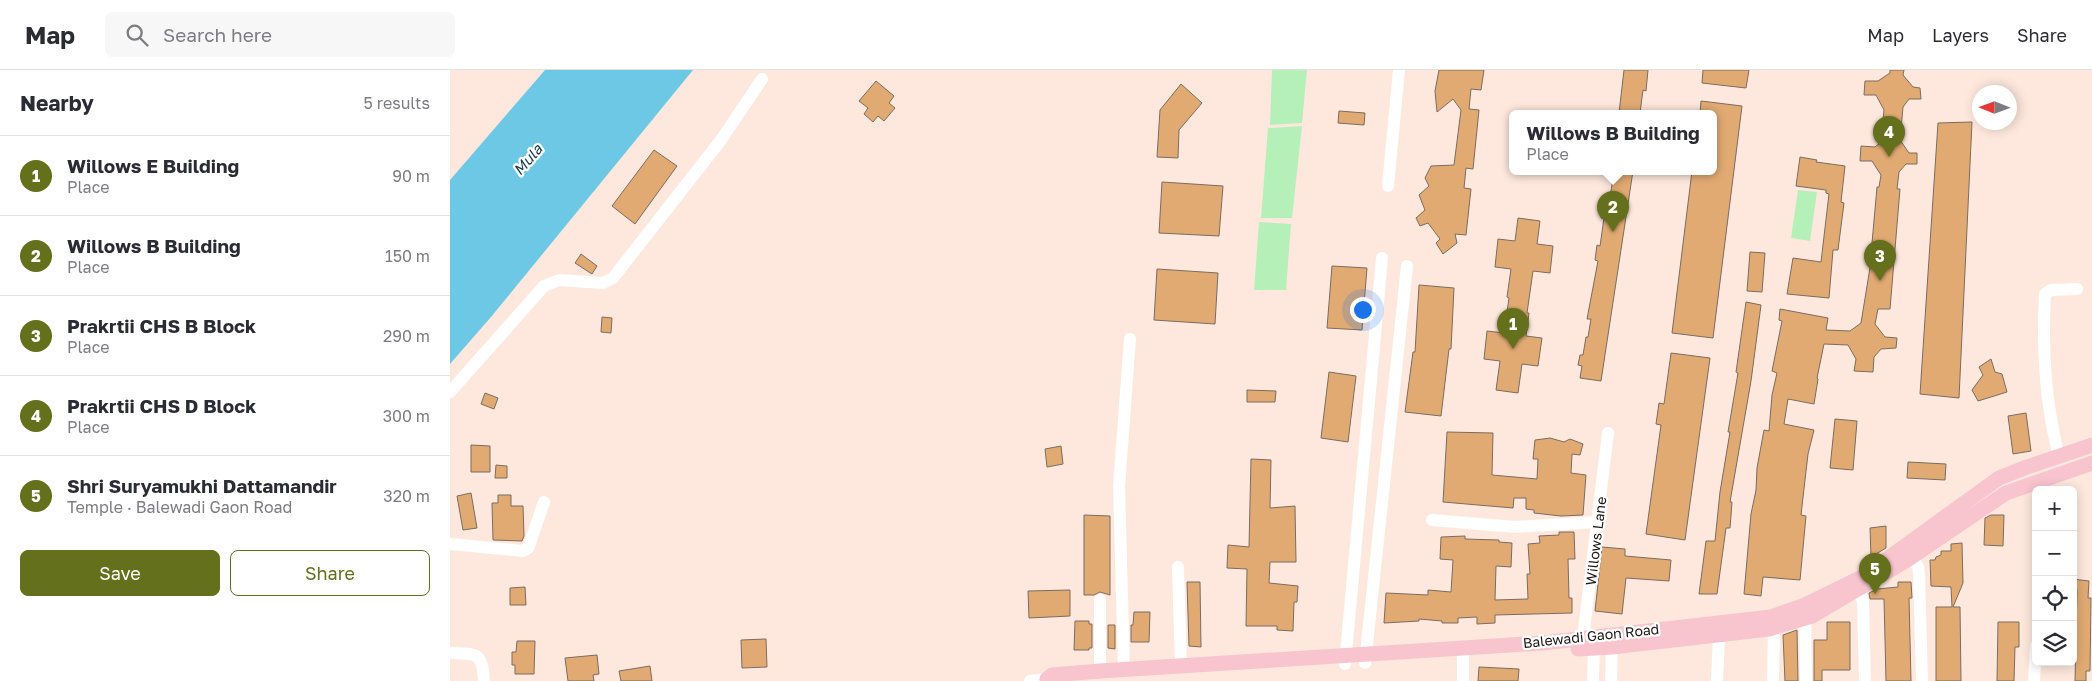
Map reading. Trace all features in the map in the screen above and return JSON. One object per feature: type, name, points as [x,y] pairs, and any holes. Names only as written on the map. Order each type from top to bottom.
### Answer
[{"type":"main road","name":"Balewadi Gaon Road","points":[[1091,675],[1124,669],[1346,659],[1586,645],[1805,612],[1862,576],[2000,478],[2092,446]]},
{"type":"main road","name":"Balewadi Gaon Road","points":[[1586,645],[1612,647],[1774,628],[1859,588],[1912,557],[2006,493],[2042,484],[2092,462]]},
{"type":"main road","name":"Balewadi Gaon Road","points":[[1055,679],[1091,675],[1229,668],[1346,659]]},
{"type":"street","points":[[1388,186],[1399,70]]},
{"type":"street","points":[[450,392],[544,286],[559,280],[603,283],[613,278],[721,140],[762,79]]},
{"type":"street","points":[[1346,659],[1382,258]]},
{"type":"street","points":[[1365,658],[1407,266]]},
{"type":"street","points":[[2059,456],[2050,424],[2046,394],[2043,334],[2045,294],[2051,290],[2077,289]]},
{"type":"street","points":[[1124,669],[1119,499],[1130,339]]},
{"type":"street","name":"Willows Lane","points":[[1593,676],[1586,645],[1608,433]]},
{"type":"street","points":[[450,544],[524,550],[528,548],[544,502]]},
{"type":"street","points":[[1432,520],[1515,527],[1598,522]]},
{"type":"street","points":[[1912,557],[1919,574],[1922,681]]},
{"type":"street","points":[[1178,567],[1180,666]]},
{"type":"street","points":[[1859,588],[1863,602],[1865,681]]},
{"type":"street","points":[[1091,675],[1100,600]]},
{"type":"street","points":[[1805,612],[1806,681]]},
{"type":"street","points":[[1774,628],[1774,681]]},
{"type":"street","points":[[1717,681],[1719,635]]},
{"type":"street","points":[[1593,676],[1612,677],[1612,647]]},
{"type":"street","points":[[1463,652],[1463,681]]},
{"type":"street","points":[[450,653],[476,654],[483,664],[484,681]]},
{"type":"street","points":[[2034,681],[2035,666]]},
{"type":"street","name":"Balewadi Gaon Road","points":[[1030,681],[1055,679]]},
{"type":"green space","points":[[1272,70],[1307,70],[1302,123],[1270,125]]},
{"type":"green space","points":[[1302,126],[1292,218],[1261,218],[1268,128]]},
{"type":"green space","points":[[1798,190],[1817,192],[1810,241],[1791,238]]},
{"type":"green space","points":[[1259,222],[1291,224],[1286,290],[1254,290]]},
{"type":"water","name":"Mula","points":[[545,70],[693,70],[491,317],[450,364],[450,180]]},
{"type":"building","points":[[1439,70],[1484,70],[1481,90],[1471,89],[1469,109],[1479,110],[1473,169],[1466,168],[1464,188],[1471,189],[1466,235],[1455,234],[1457,243],[1443,254],[1436,243],[1440,239],[1428,223],[1420,226],[1416,218],[1425,210],[1419,195],[1429,186],[1425,178],[1431,166],[1454,165],[1461,110],[1453,99],[1437,112],[1435,91]]},
{"type":"building","points":[[1624,70],[1648,70],[1646,91],[1643,90],[1640,110],[1619,110]]},
{"type":"building","points":[[1703,70],[1749,70],[1746,88],[1702,83]]},
{"type":"building","points":[[1890,70],[1904,70],[1903,75],[1913,87],[1920,88],[1921,99],[1909,99],[1903,107],[1900,140],[1909,153],[1917,153],[1917,164],[1906,164],[1899,172],[1897,189],[1900,189],[1890,309],[1878,309],[1875,324],[1885,337],[1897,338],[1896,348],[1881,349],[1874,357],[1873,372],[1854,371],[1856,359],[1848,345],[1824,344],[1814,404],[1788,399],[1784,424],[1814,430],[1808,454],[1801,515],[1806,516],[1800,580],[1763,577],[1761,596],[1744,594],[1757,468],[1764,430],[1769,431],[1772,395],[1777,373],[1772,371],[1782,321],[1779,320],[1780,309],[1828,318],[1826,330],[1850,331],[1861,323],[1874,243],[1872,243],[1877,187],[1879,187],[1881,175],[1872,161],[1860,161],[1861,146],[1875,147],[1886,138],[1886,121],[1883,121],[1884,110],[1876,95],[1864,95],[1865,81],[1878,81],[1890,73]]},
{"type":"building","points":[[876,81],[894,96],[889,103],[895,108],[884,121],[878,116],[873,122],[864,114],[868,108],[859,101]]},
{"type":"building","points":[[1181,84],[1202,103],[1179,130],[1178,158],[1157,157],[1160,110]]},
{"type":"building","points":[[1701,101],[1742,106],[1713,338],[1672,333],[1692,175],[1717,175],[1717,110],[1700,110]]},
{"type":"building","points":[[1339,111],[1365,113],[1364,125],[1338,123]]},
{"type":"building","points":[[1972,122],[1959,398],[1920,394],[1938,123]]},
{"type":"building","points":[[654,150],[677,166],[635,224],[612,206]]},
{"type":"building","points":[[1800,157],[1817,160],[1816,162],[1845,166],[1841,202],[1844,203],[1838,250],[1833,250],[1829,298],[1787,294],[1793,258],[1821,262],[1829,194],[1826,193],[1826,190],[1796,186]]},
{"type":"building","points":[[1613,175],[1632,175],[1601,381],[1580,378],[1582,366],[1578,365],[1580,355],[1583,355],[1591,319],[1587,319],[1598,261],[1595,260],[1597,245],[1600,246],[1604,218],[1601,218],[1603,206],[1606,206],[1607,198],[1610,198]]},
{"type":"building","points":[[1162,182],[1223,186],[1219,236],[1159,233]]},
{"type":"building","points":[[1518,218],[1540,221],[1537,244],[1553,246],[1550,273],[1533,271],[1526,336],[1542,338],[1538,366],[1522,364],[1518,393],[1496,390],[1500,361],[1484,359],[1487,331],[1504,333],[1509,298],[1507,297],[1511,269],[1495,267],[1498,239],[1515,241]]},
{"type":"building","points":[[1750,252],[1765,253],[1762,292],[1747,291]]},
{"type":"building","points":[[581,254],[597,266],[592,274],[575,263]]},
{"type":"building","points":[[1332,266],[1367,268],[1362,330],[1327,328]]},
{"type":"building","points":[[1157,269],[1218,273],[1215,324],[1154,320]]},
{"type":"building","points":[[1419,285],[1454,288],[1451,349],[1449,349],[1441,416],[1405,412],[1413,352],[1415,352]]},
{"type":"building","points":[[1746,302],[1761,305],[1751,381],[1730,502],[1732,502],[1730,528],[1726,528],[1717,594],[1699,594],[1706,541],[1715,541]]},
{"type":"building","points":[[602,317],[612,318],[611,333],[601,332]]},
{"type":"building","points":[[1671,353],[1710,358],[1685,540],[1646,534],[1661,425],[1656,424],[1659,403],[1664,404]]},
{"type":"building","points":[[1991,359],[1995,372],[2002,374],[2007,392],[1978,401],[1972,390],[1983,375],[1979,367]]},
{"type":"building","points":[[1329,372],[1356,376],[1348,442],[1321,438]]},
{"type":"building","points":[[1247,390],[1276,391],[1275,402],[1247,402]]},
{"type":"building","points":[[485,393],[498,398],[494,409],[481,404]]},
{"type":"building","points":[[2026,413],[2031,451],[2013,454],[2008,416]]},
{"type":"building","points":[[1835,419],[1857,421],[1853,470],[1830,468]]},
{"type":"building","points":[[1447,432],[1493,433],[1492,475],[1537,479],[1538,459],[1533,459],[1535,440],[1550,438],[1564,442],[1570,439],[1583,444],[1580,455],[1572,454],[1571,473],[1586,475],[1583,515],[1561,516],[1534,513],[1534,510],[1526,509],[1526,498],[1514,498],[1513,508],[1443,502]]},
{"type":"building","points":[[471,445],[490,446],[490,472],[471,472]]},
{"type":"building","points":[[1061,446],[1063,464],[1047,467],[1045,449]]},
{"type":"building","points":[[1251,459],[1271,460],[1270,508],[1295,506],[1296,562],[1270,562],[1269,583],[1298,586],[1297,602],[1294,602],[1293,631],[1277,630],[1277,626],[1246,626],[1247,569],[1227,568],[1228,545],[1249,547]]},
{"type":"building","points":[[1908,462],[1946,464],[1945,480],[1907,478]]},
{"type":"building","points":[[496,465],[507,466],[507,478],[495,478]]},
{"type":"building","points":[[471,493],[477,528],[463,530],[457,496]]},
{"type":"building","points":[[498,495],[511,495],[511,506],[523,506],[524,536],[522,541],[493,540],[492,503],[498,503]]},
{"type":"building","points":[[1084,515],[1110,516],[1110,595],[1100,592],[1094,595],[1084,595]]},
{"type":"building","points":[[1991,515],[2004,515],[2003,546],[1984,545],[1985,518]]},
{"type":"building","points":[[1886,526],[1886,548],[1871,557],[1870,528]]},
{"type":"building","points":[[1559,532],[1574,532],[1575,559],[1568,559],[1569,598],[1572,598],[1572,613],[1495,615],[1495,623],[1477,624],[1477,617],[1458,618],[1458,623],[1442,623],[1442,621],[1419,619],[1419,621],[1384,623],[1386,593],[1428,595],[1428,590],[1451,592],[1453,560],[1440,559],[1441,537],[1465,536],[1465,539],[1499,540],[1499,542],[1512,543],[1511,567],[1496,566],[1495,600],[1528,599],[1527,574],[1530,574],[1528,544],[1540,543],[1539,536],[1559,535]]},
{"type":"building","points":[[1962,543],[1963,583],[1953,607],[1960,607],[1961,681],[1936,681],[1936,607],[1952,607],[1951,587],[1931,586],[1930,560],[1935,560],[1936,557],[1941,555],[1941,551],[1951,551],[1951,544]]},
{"type":"building","points":[[1602,547],[1625,549],[1625,556],[1671,560],[1669,581],[1626,578],[1622,614],[1595,611]]},
{"type":"building","points":[[2077,580],[2089,581],[2088,598],[2091,598],[2090,671],[2086,671],[2086,681],[2075,681],[2075,666],[2077,666]]},
{"type":"building","points":[[1187,582],[1200,582],[1201,647],[1189,646]]},
{"type":"building","points":[[1898,582],[1911,582],[1912,598],[1909,598],[1911,681],[1886,681],[1884,599],[1870,599],[1869,593],[1877,589],[1898,587]]},
{"type":"building","points":[[525,587],[526,605],[510,605],[510,588]]},
{"type":"building","points":[[1070,590],[1070,616],[1029,618],[1028,591]]},
{"type":"building","points":[[1134,612],[1150,612],[1149,642],[1131,642],[1131,625],[1133,625]]},
{"type":"building","points":[[1075,621],[1089,621],[1089,624],[1092,624],[1092,648],[1089,648],[1089,650],[1074,650]]},
{"type":"building","points":[[1827,622],[1850,622],[1850,670],[1822,670],[1822,681],[1814,681],[1814,640],[1827,640]]},
{"type":"building","points":[[1998,622],[2019,622],[2019,647],[2015,647],[2014,681],[1997,681]]},
{"type":"building","points":[[1108,625],[1115,625],[1115,649],[1108,648]]},
{"type":"building","points":[[1797,630],[1798,681],[1785,681],[1783,635]]},
{"type":"building","points":[[766,639],[767,667],[742,668],[741,640]]},
{"type":"building","points":[[517,641],[535,641],[534,674],[515,674],[515,665],[512,665],[512,652],[516,652]]},
{"type":"building","points":[[597,655],[599,674],[593,675],[594,681],[568,681],[565,658]]},
{"type":"building","points":[[650,666],[652,681],[621,681],[619,671]]},
{"type":"building","points":[[1479,667],[1519,669],[1518,681],[1478,681]]},
{"type":"place","name":"Prakrtii CHS D Block","points":[[1889,157]]},
{"type":"place","name":"Willows B Building","points":[[1613,232]]},
{"type":"place","name":"Prakrtii CHS B Block","points":[[1880,281]]},
{"type":"place","name":"Willows E Building","points":[[1513,349]]},
{"type":"place","name":"Shri Suryamukhi Dattamandir","points":[[1875,594]]}]
